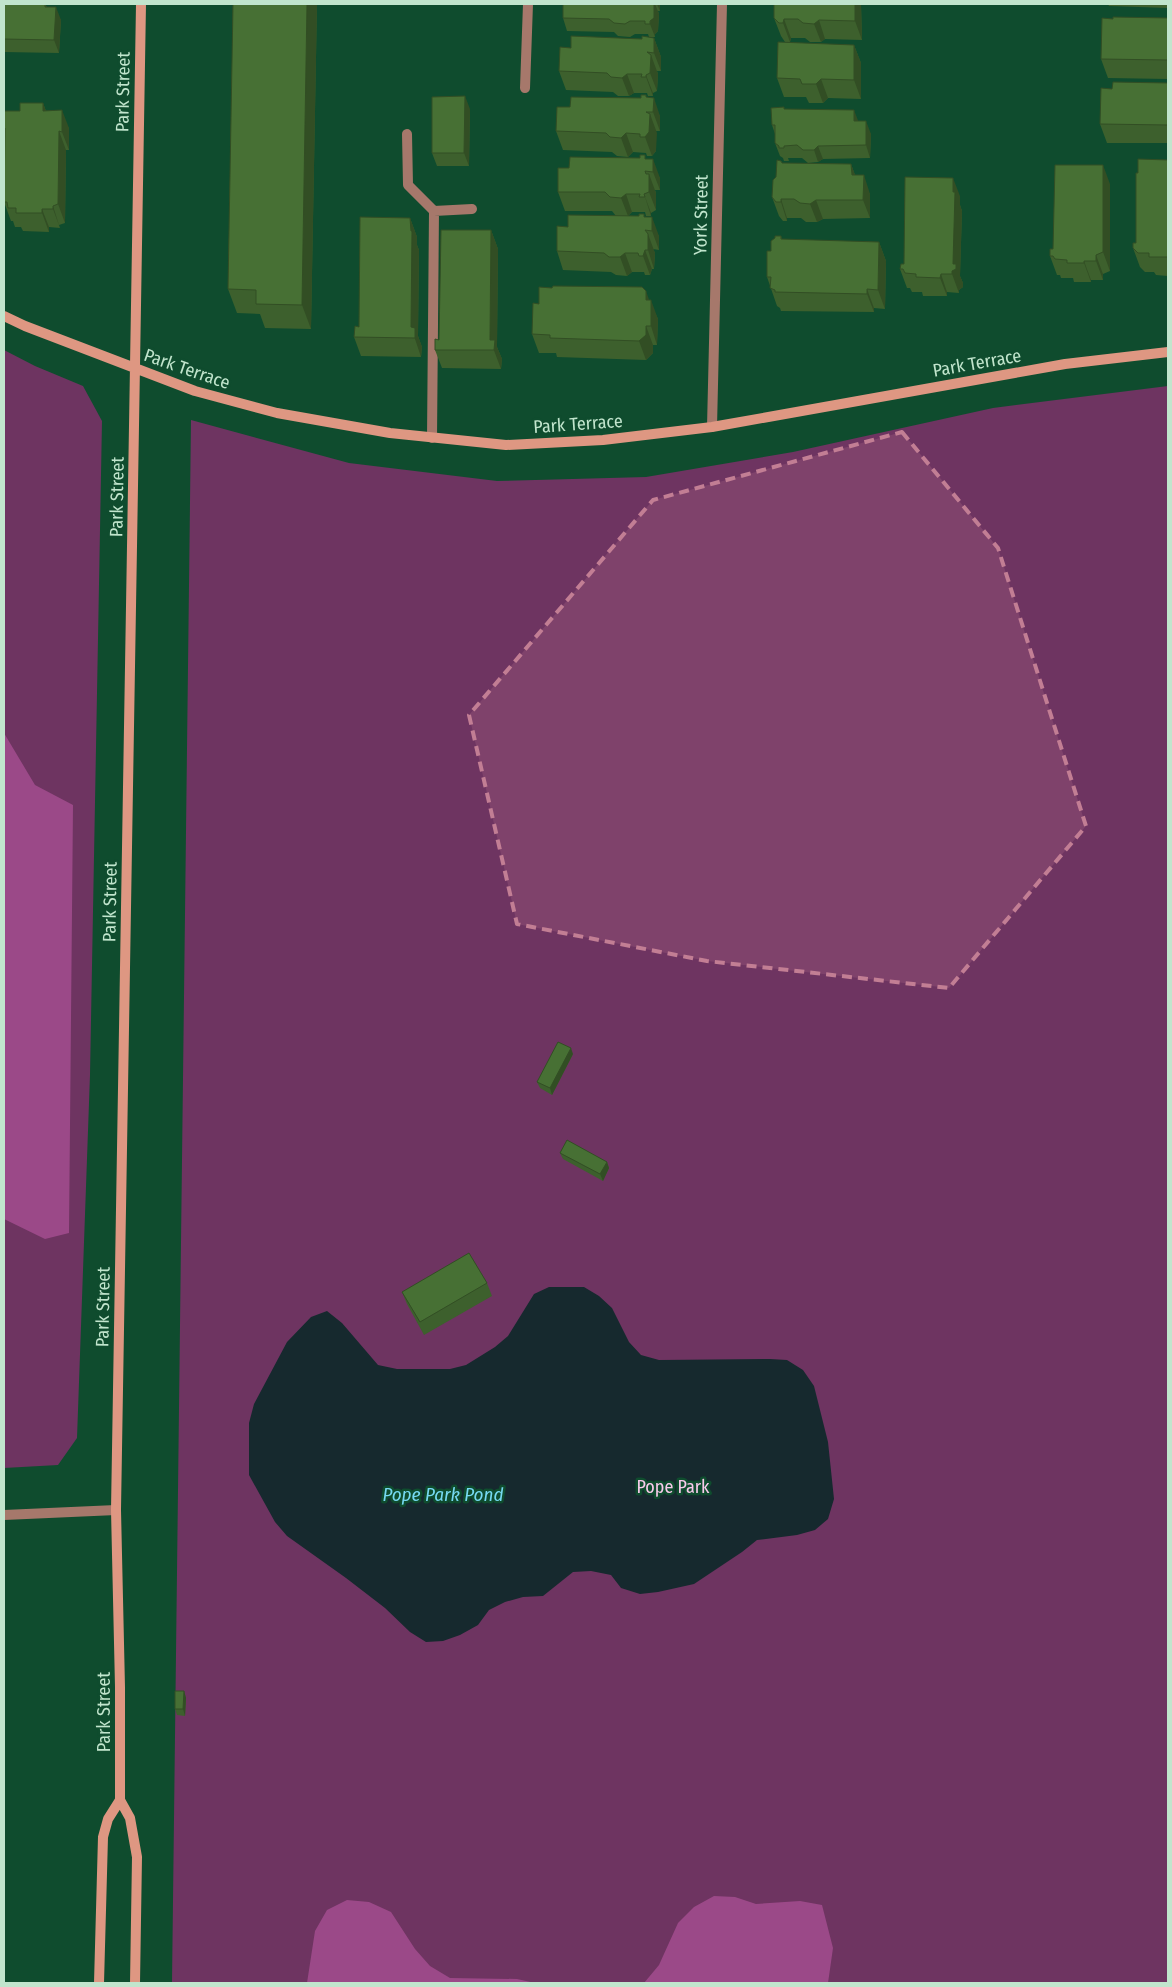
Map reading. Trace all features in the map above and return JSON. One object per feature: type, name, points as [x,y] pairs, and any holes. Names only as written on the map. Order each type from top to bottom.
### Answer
[{"type":"main road","name":"Park Street","points":[[135,1983],[137,1857],[130,1818],[120,1800],[120,1687],[116,1510],[140,4]]},
{"type":"main road","name":"Park Terrace","points":[[4,316],[194,392],[277,413],[390,434],[506,445],[603,440],[712,427],[1065,364],[1168,352]]},
{"type":"main road","points":[[99,1983],[103,1837],[108,1819],[120,1800]]},
{"type":"street","points":[[525,88],[528,4]]},
{"type":"street","name":"York Street","points":[[712,427],[722,4]]},
{"type":"street","points":[[407,134],[408,185],[434,211],[432,438]]},
{"type":"street","points":[[434,211],[472,209]]},
{"type":"street","points":[[4,1515],[116,1510]]},
{"type":"highlighted area","points":[[902,432],[998,548],[1086,826],[949,988],[707,961],[517,924],[469,715],[653,500]]},
{"type":"green space","points":[[4,350],[35,366],[83,386],[102,421],[90,1075],[77,1438],[58,1465],[4,1468]]},
{"type":"green space","name":"Pope Park","points":[[1168,386],[1168,1983],[172,1983],[191,420],[349,463],[497,481],[646,477],[793,452],[993,408]]},
{"type":"shaded area","points":[[4,733],[35,785],[73,805],[69,1233],[45,1239],[4,1219]]},
{"type":"shaded area","points":[[714,1896],[735,1897],[756,1904],[800,1901],[822,1905],[833,1948],[828,1983],[644,1983],[659,1965],[678,1923],[694,1907]]},
{"type":"shaded area","points":[[347,1900],[369,1902],[391,1912],[415,1949],[430,1966],[450,1978],[517,1979],[535,1983],[307,1983],[315,1931],[327,1910]]},
{"type":"water","name":"Pope Park Pond","points":[[549,1287],[584,1287],[599,1296],[612,1308],[629,1342],[641,1355],[659,1360],[787,1360],[803,1370],[814,1386],[828,1442],[834,1499],[828,1519],[815,1530],[797,1535],[757,1540],[694,1584],[658,1592],[640,1594],[621,1588],[611,1575],[591,1571],[573,1572],[543,1596],[523,1597],[505,1602],[489,1610],[478,1625],[460,1635],[443,1641],[426,1642],[410,1632],[385,1608],[346,1578],[287,1536],[275,1522],[249,1475],[249,1423],[254,1404],[287,1342],[311,1317],[327,1311],[342,1323],[378,1365],[397,1369],[450,1369],[466,1365],[495,1347],[508,1336],[534,1294]]},
{"type":"building","points":[[4,4],[45,4],[45,7],[56,7],[54,40],[4,39]]},
{"type":"building","points":[[233,4],[307,4],[302,305],[256,304],[256,290],[228,289]]},
{"type":"building","points":[[563,4],[654,4],[654,18],[650,21],[650,24],[645,24],[645,21],[630,21],[625,24],[614,23],[609,19],[563,18]]},
{"type":"building","points":[[774,4],[855,4],[855,21],[819,20],[814,24],[803,23],[798,19],[784,19],[783,23],[779,23],[774,18]]},
{"type":"building","points":[[1113,17],[1168,18],[1168,60],[1101,59],[1102,18],[1113,19]]},
{"type":"building","points":[[571,36],[642,39],[642,36],[654,38],[654,53],[647,52],[651,55],[650,73],[646,77],[641,77],[642,74],[627,74],[622,78],[611,77],[607,73],[559,71],[560,47],[571,48]]},
{"type":"building","points":[[778,42],[854,45],[854,80],[821,79],[816,84],[802,84],[800,79],[777,78]]},
{"type":"building","points":[[1113,82],[1168,83],[1168,125],[1100,124],[1101,88],[1112,89]]},
{"type":"building","points":[[641,95],[654,98],[653,112],[646,112],[650,114],[649,132],[645,137],[640,137],[640,134],[626,133],[621,138],[610,137],[606,133],[556,131],[557,107],[570,107],[571,97],[641,98]]},
{"type":"building","points":[[465,96],[464,153],[432,153],[432,97]]},
{"type":"building","points":[[20,103],[43,103],[43,111],[62,110],[62,132],[59,131],[58,204],[53,206],[53,209],[42,209],[42,213],[16,213],[16,208],[8,208],[7,202],[4,202],[4,111],[20,111]]},
{"type":"building","points":[[784,107],[784,109],[854,110],[854,121],[866,121],[866,145],[818,146],[814,150],[803,150],[797,145],[779,148],[775,143],[775,125],[772,125],[771,108]]},
{"type":"building","points":[[640,155],[645,155],[645,159],[653,159],[653,172],[645,171],[646,174],[649,174],[649,192],[644,194],[645,197],[639,197],[640,194],[626,194],[621,198],[610,197],[605,192],[558,192],[558,168],[569,168],[570,157],[640,158]]},
{"type":"building","points":[[1138,159],[1168,160],[1168,257],[1149,257],[1149,253],[1138,253],[1133,248],[1133,243],[1136,243],[1136,173],[1138,173]]},
{"type":"building","points":[[777,160],[782,163],[851,164],[852,175],[864,175],[863,200],[816,200],[810,204],[800,203],[794,199],[781,199],[781,202],[776,202],[772,197]]},
{"type":"building","points":[[1055,165],[1103,165],[1103,252],[1096,255],[1096,261],[1067,263],[1067,260],[1055,259],[1053,256],[1050,256],[1050,249],[1053,249]]},
{"type":"building","points":[[905,177],[953,178],[953,192],[955,192],[953,264],[956,264],[956,269],[952,271],[952,274],[941,274],[940,278],[916,277],[916,274],[905,273],[903,269],[900,269],[901,264],[904,264]]},
{"type":"building","points":[[639,214],[644,214],[644,217],[652,217],[652,231],[645,230],[648,234],[648,250],[645,250],[643,256],[639,256],[638,253],[625,253],[620,257],[609,257],[604,253],[557,251],[557,226],[568,227],[568,215],[639,216]]},
{"type":"building","points":[[360,217],[410,218],[412,231],[411,327],[415,328],[415,338],[354,337],[355,326],[359,327]]},
{"type":"building","points":[[441,230],[491,230],[490,340],[495,340],[494,350],[435,350],[435,339],[439,340]]},
{"type":"building","points":[[775,236],[781,236],[781,239],[879,242],[878,290],[867,289],[867,294],[775,292],[775,290],[770,288],[771,277],[767,277],[767,251],[771,251],[771,241]]},
{"type":"building","points":[[553,286],[642,287],[646,291],[646,300],[651,300],[651,326],[646,326],[646,335],[639,341],[550,338],[550,335],[532,334],[533,303],[539,304],[539,287],[552,288]]},
{"type":"building","points":[[558,1042],[571,1048],[550,1088],[537,1082]]},
{"type":"building","points":[[567,1140],[607,1162],[600,1174],[560,1153]]},
{"type":"building","points":[[469,1253],[487,1283],[420,1322],[402,1292]]},
{"type":"building","points":[[175,1691],[184,1691],[183,1709],[175,1709]]}]
